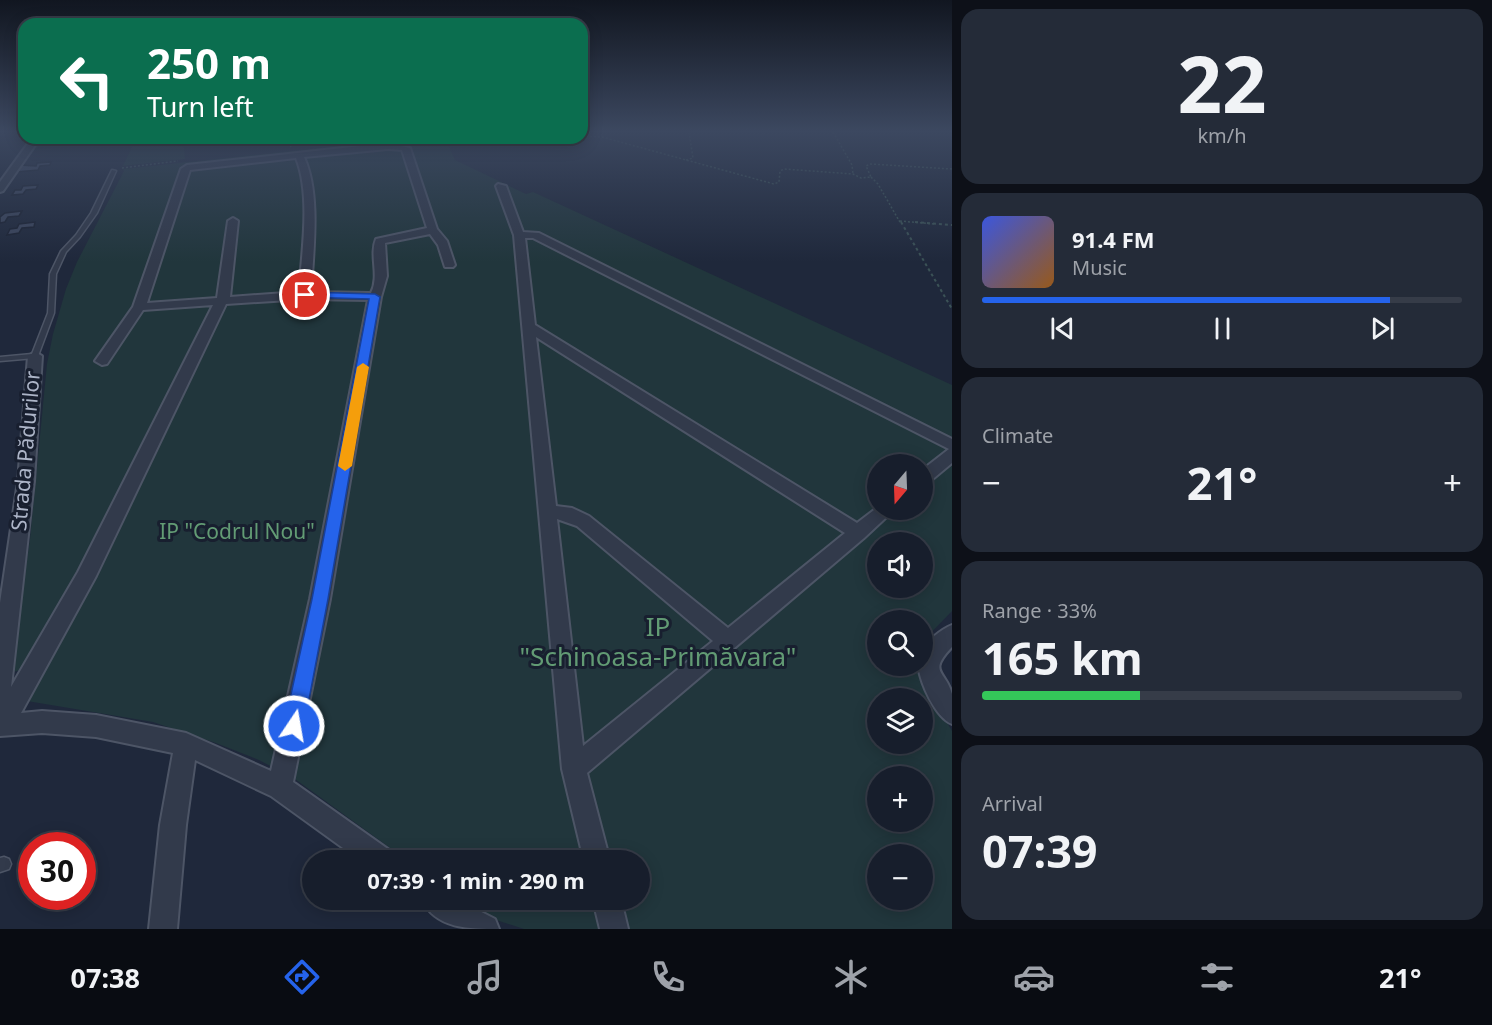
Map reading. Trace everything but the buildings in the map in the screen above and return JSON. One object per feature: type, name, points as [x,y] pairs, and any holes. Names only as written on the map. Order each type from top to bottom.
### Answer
[{"type":"street","points":[[0,189],[10,175]]},
{"type":"street","points":[[102,361],[139,307],[183,175]]},
{"type":"street","points":[[305,295],[306,175]]},
{"type":"street","points":[[415,175],[433,226],[432,230]]},
{"type":"street","points":[[501,186],[519,235],[574,769],[594,850]]},
{"type":"street","points":[[1,725],[86,576],[225,294],[233,221]]},
{"type":"street","points":[[280,787],[320,599],[375,297],[383,277],[380,241],[432,230],[438,234],[444,244],[449,265]]},
{"type":"street","points":[[519,235],[535,235],[952,445]]},
{"type":"street","points":[[139,307],[305,295],[375,297]]},
{"type":"street","points":[[528,326],[858,533]]},
{"type":"street","name":"Strada Pădurilor","points":[[1,725],[0,680],[26,481],[35,356]]},
{"type":"street","points":[[933,470],[952,454]]},
{"type":"street","points":[[548,512],[566,513],[583,521],[728,641]]},
{"type":"street","points":[[574,769],[873,520]]},
{"type":"street","points":[[952,634],[929,659],[928,666],[938,690],[952,712]]},
{"type":"street","points":[[1,725],[42,722],[96,726],[186,744],[280,787],[368,850]]},
{"type":"street","points":[[163,929],[173,825],[186,744]]},
{"type":"street","points":[[449,910],[485,929]]},
{"type":"street","points":[[609,910],[614,929]]},
{"type":"lane","points":[[0,358],[35,356],[51,313],[53,274],[64,251],[78,237],[94,213],[112,175]]},
{"type":"path","points":[[739,175],[774,184],[779,182],[780,175]]},
{"type":"path","points":[[857,175],[862,178],[871,177],[952,309]]},
{"type":"path","points":[[900,221],[952,225]]},
{"type":"path","points":[[946,299],[952,300]]},
{"type":"green space","points":[[122,175],[487,175],[526,194],[533,192],[952,385],[952,611],[933,631],[933,610],[867,610],[867,676],[919,676],[926,688],[867,688],[867,754],[933,754],[933,699],[952,731],[952,929],[524,929],[490,918],[479,910],[650,910],[650,850],[393,850],[295,779],[259,760],[153,722],[27,701],[27,668],[10,673],[17,604],[23,588],[30,539],[47,364],[66,289],[77,262]]},
{"type":"slow traffic","points":[[345,466],[363,367]]},
{"type":"route","points":[[294,726],[320,599],[375,297],[305,295]]},
{"type":"park label","name":"IP \"Codrul Nou\"","points":[[237,532]]},
{"type":"park label","name":"IP \"Schinoasa-Primăvara\"","points":[[658,642]]}]
